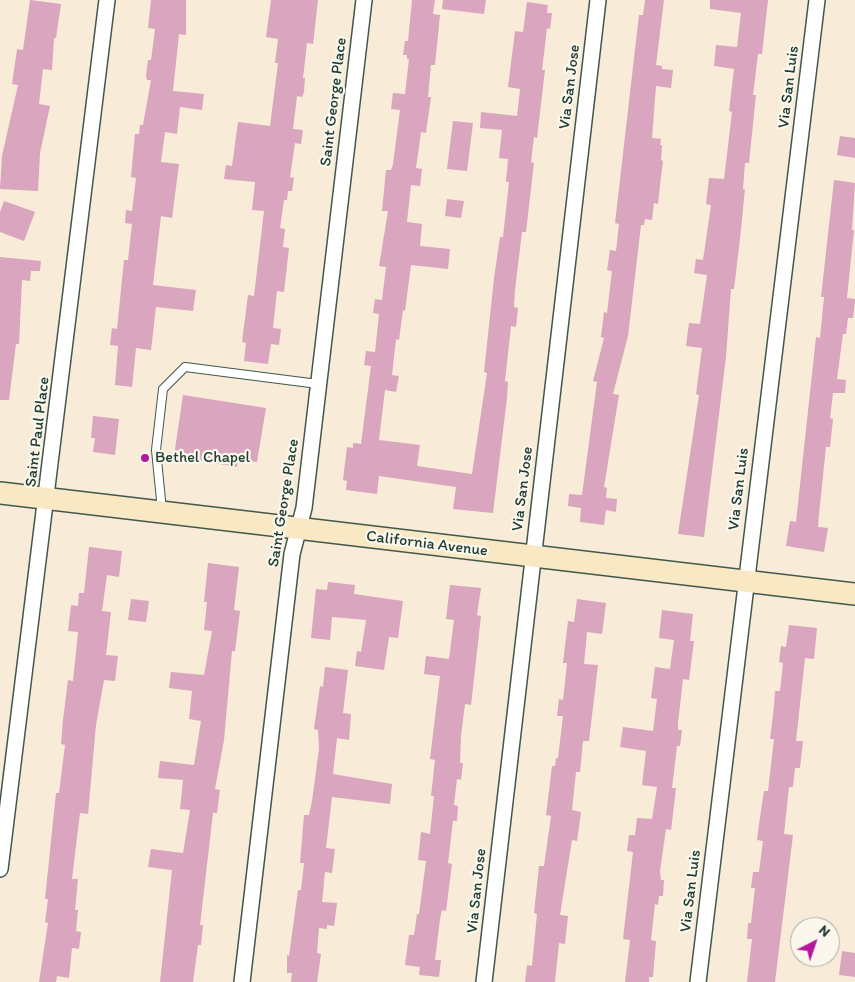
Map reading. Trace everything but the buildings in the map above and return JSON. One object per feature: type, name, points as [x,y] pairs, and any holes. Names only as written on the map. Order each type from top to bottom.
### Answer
[{"type":"main road","name":"California Avenue","points":[[0,493],[299,527],[532,558],[855,594]]},
{"type":"street","name":"Saint Paul Place","points":[[0,869],[107,0]]},
{"type":"street","name":"Saint George Place","points":[[242,982],[291,564],[304,508],[364,0]]},
{"type":"street","name":"Via San Jose","points":[[484,982],[598,0]]},
{"type":"street","name":"Via San Luis","points":[[698,982],[745,583],[818,0]]},
{"type":"lane","points":[[162,512],[156,450],[163,389],[185,367],[318,384]]},
{"type":"place","name":"Bethel Chapel","points":[[145,458]]}]
